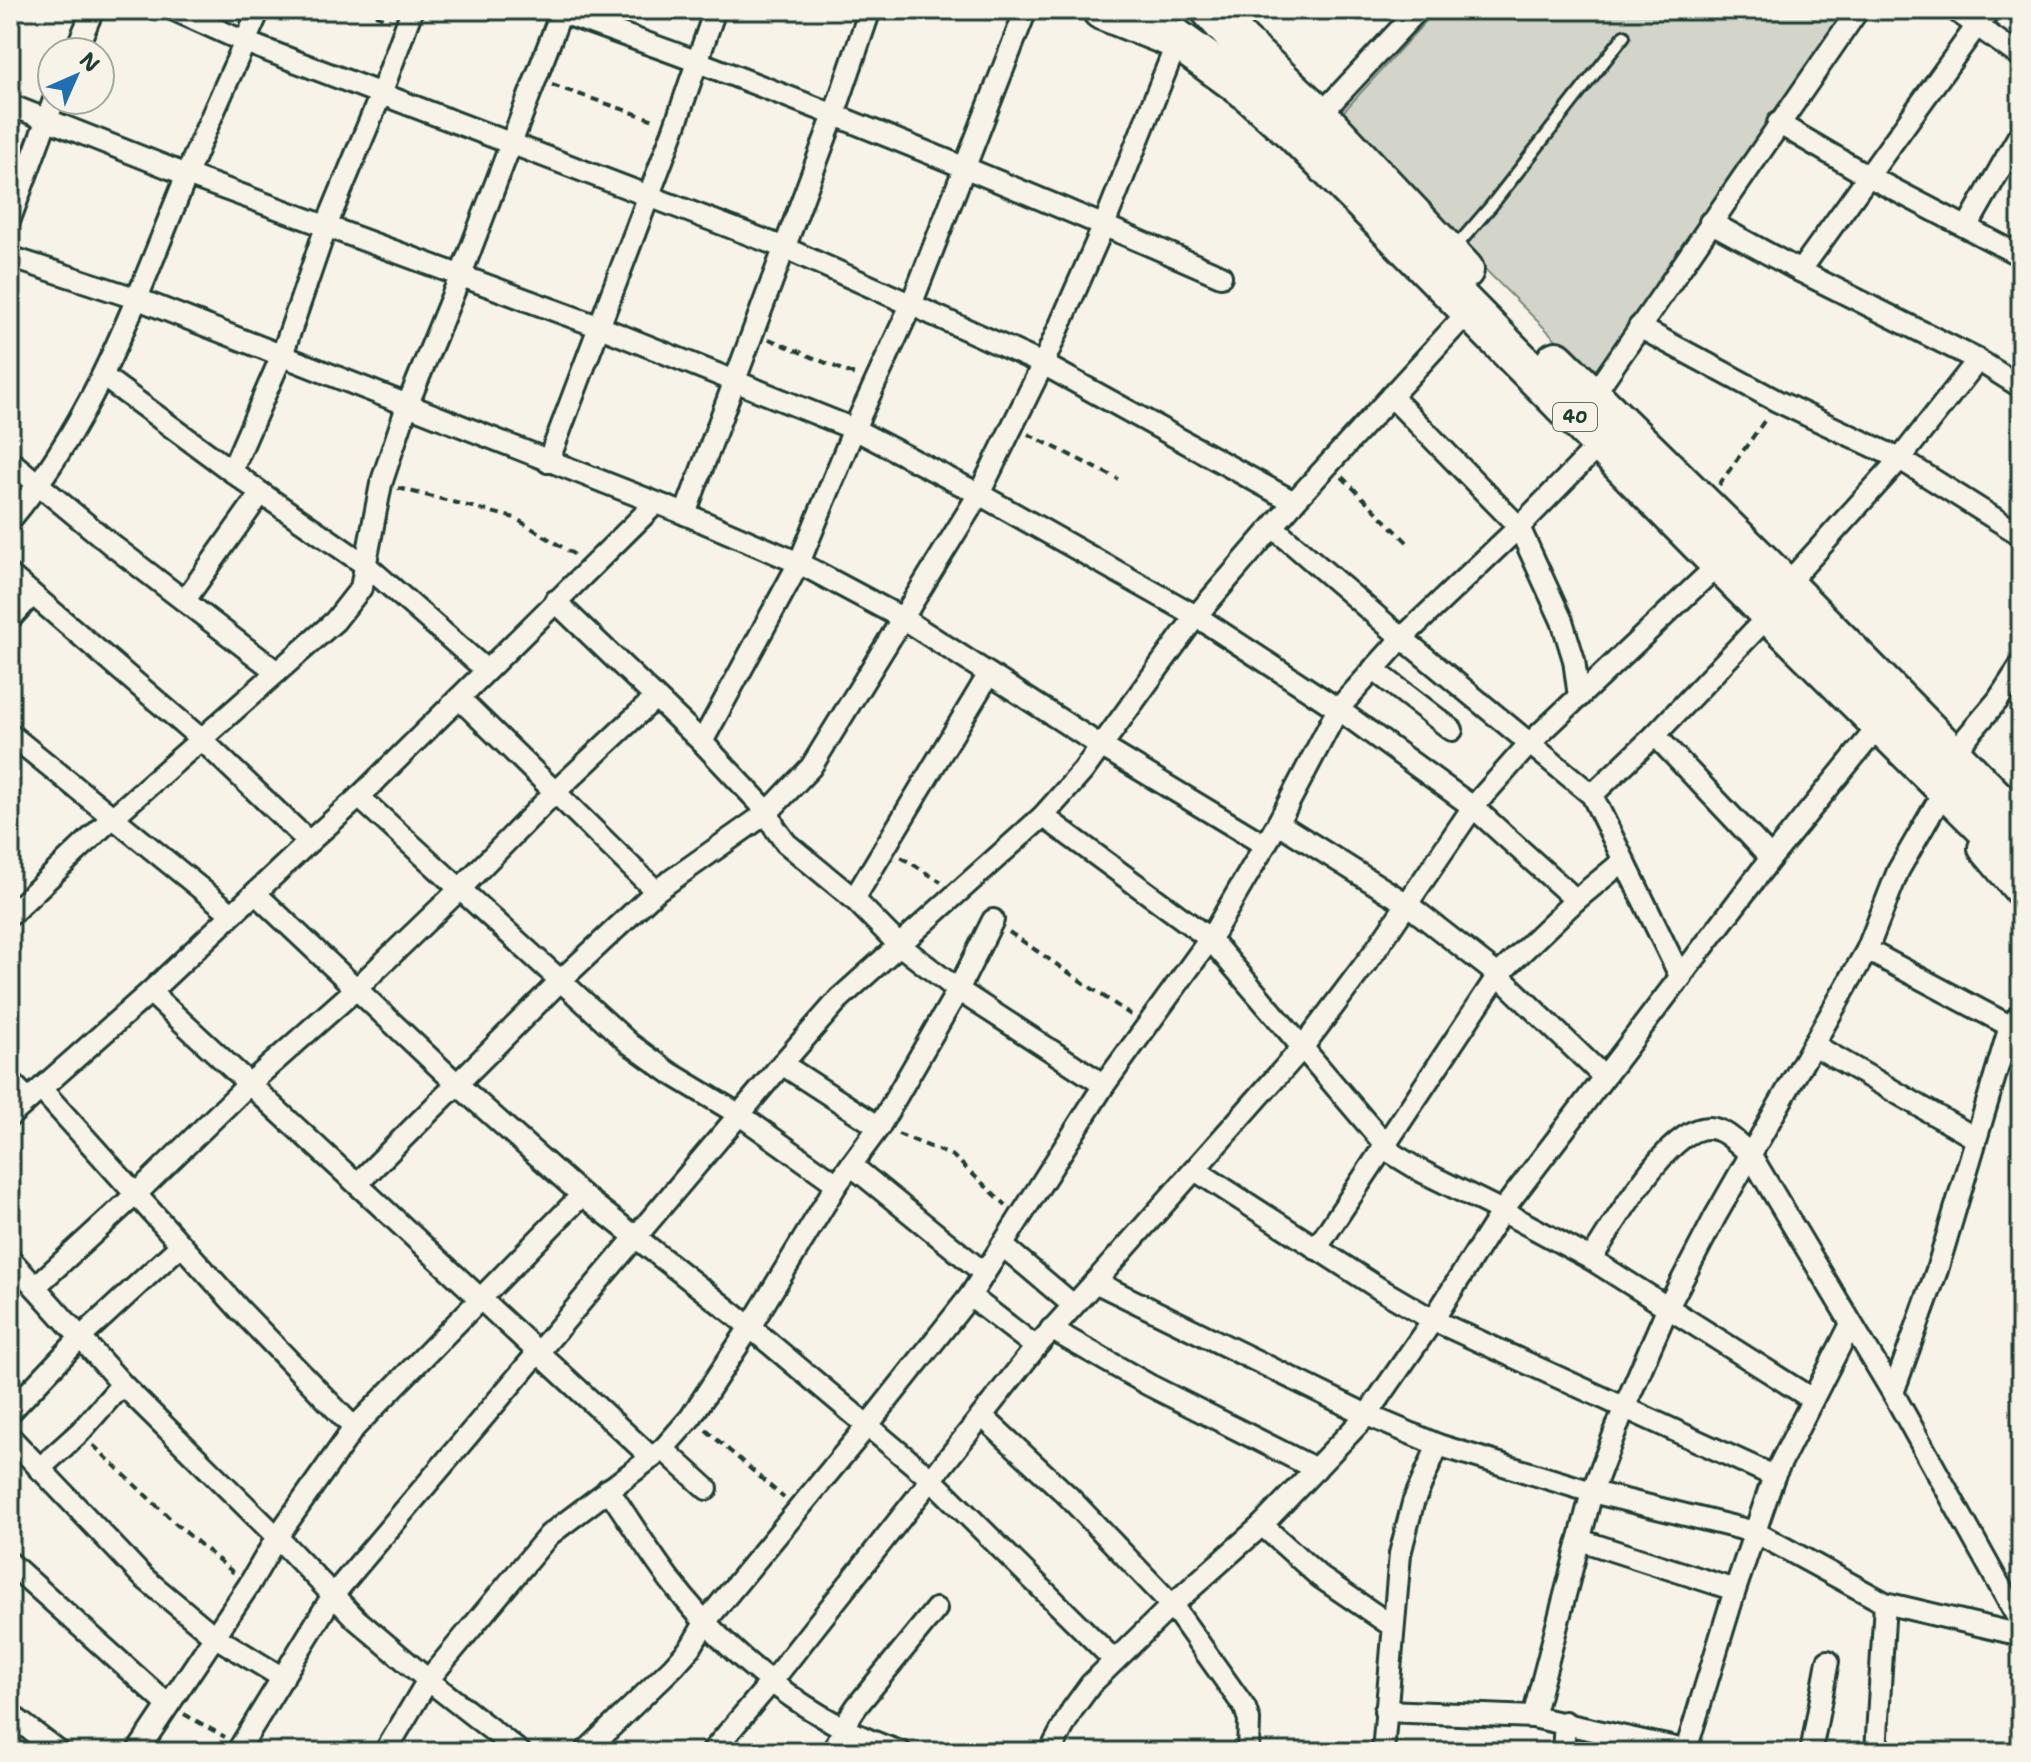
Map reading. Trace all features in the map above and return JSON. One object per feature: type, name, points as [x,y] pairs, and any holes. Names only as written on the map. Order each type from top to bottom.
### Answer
[{"type":"highway","name":"40","points":[[1211,10],[1242,44],[1319,116],[1449,255],[1704,507],[1777,600],[1892,714],[2021,825]]},
{"type":"highway","name":"40","points":[[1122,13],[1178,40],[1244,88],[1294,132],[1720,563],[1777,600]]},
{"type":"highway","name":"40","points":[[1892,714],[1945,789],[2021,863]]},
{"type":"street","points":[[82,36],[93,10]]},
{"type":"street","points":[[174,10],[245,42],[785,248],[1043,364],[1294,502]]},
{"type":"street","points":[[10,520],[39,486],[104,377],[259,10]]},
{"type":"street","points":[[548,462],[649,198],[715,10]]},
{"type":"street","points":[[685,514],[754,333],[870,10]]},
{"type":"street","points":[[702,742],[799,563],[854,429],[911,305],[1026,10]]},
{"type":"street","points":[[1319,116],[1418,10]]},
{"type":"street","points":[[1592,397],[1858,10]]},
{"type":"street","points":[[1955,10],[1984,17],[2021,57]]},
{"type":"street","points":[[12,910],[277,672],[352,602],[361,588],[381,484],[407,406],[460,277],[559,11],[834,115],[1221,276]]},
{"type":"street","points":[[1800,271],[1984,17]]},
{"type":"street","points":[[232,470],[282,355],[327,224],[409,18]]},
{"type":"street","points":[[358,1183],[560,981],[656,891],[768,812],[811,767],[979,494],[1043,364],[1104,225],[1178,40]]},
{"type":"street","points":[[10,105],[187,175],[600,327],[854,429],[979,494],[1196,616],[1338,709],[1473,807],[1576,900]]},
{"type":"street","points":[[10,219],[47,116]]},
{"type":"street","points":[[1778,123],[1868,176],[2021,256]]},
{"type":"street","points":[[1967,227],[2021,132]]},
{"type":"street","points":[[1710,222],[1978,360],[2021,387]]},
{"type":"street","points":[[10,257],[138,299],[685,514],[799,563],[902,618],[1101,746],[1265,845]]},
{"type":"street","points":[[239,1749],[333,1595],[634,1237],[839,999],[1043,816],[1101,746],[1196,616],[1294,502],[1469,311]]},
{"type":"street","points":[[1639,327],[1777,401],[1900,459],[2021,535]]},
{"type":"street","points":[[1592,795],[1655,735],[1777,600],[1900,459],[1978,360]]},
{"type":"street","points":[[104,377],[261,493],[367,566],[486,670]]},
{"type":"street","points":[[1391,396],[1519,527],[1562,621],[1574,660],[1579,697]]},
{"type":"street","points":[[585,1752],[691,1647],[706,1621],[970,1296],[1104,1085],[1210,939],[1278,823],[1338,709],[1402,638],[1519,527],[1601,443]]},
{"type":"street","points":[[10,461],[113,546],[277,672]]},
{"type":"street","points":[[185,600],[261,493]]},
{"type":"street","points":[[10,1116],[150,992],[359,797],[655,504]]},
{"type":"street","points":[[1273,527],[1592,795],[1681,978]]},
{"type":"street","points":[[712,1752],[772,1681],[1051,1329],[1302,1048],[1473,807],[1530,743],[1720,563]]},
{"type":"street","points":[[10,575],[201,739],[309,842]]},
{"type":"street","points":[[10,619],[32,595]]},
{"type":"street","points":[[555,601],[702,742],[768,812],[786,843],[854,899],[898,944],[958,990],[1104,1085]]},
{"type":"street","points":[[1960,745],[1998,700],[2021,665]]},
{"type":"street","points":[[1373,669],[1452,730]]},
{"type":"street","points":[[854,899],[989,674]]},
{"type":"street","points":[[459,698],[656,891]]},
{"type":"street","points":[[35,1287],[249,1084],[356,989],[655,698]]},
{"type":"street","points":[[1050,1752],[1080,1698],[1114,1660],[1262,1525],[1367,1415],[1433,1320],[1502,1211],[1771,858],[1892,714],[1960,745],[2021,799]]},
{"type":"street","points":[[10,734],[232,914]]},
{"type":"street","points":[[1655,735],[1771,858]]},
{"type":"street","points":[[1533,1717],[1592,1492],[1667,1309],[1750,1154],[1867,950],[1898,871],[1945,789],[1968,828],[2021,892]]},
{"type":"street","points":[[359,797],[560,981],[654,1062],[740,1115],[837,1184]]},
{"type":"street","points":[[1043,816],[1210,939],[1393,1154],[1591,1259],[1812,1399]]},
{"type":"street","points":[[1278,823],[1407,904],[1498,975],[1604,1077]]},
{"type":"street","points":[[1316,1249],[1498,975],[1576,900],[1622,862]]},
{"type":"street","points":[[255,893],[457,1084],[582,1195],[750,1327],[931,1479],[1114,1660]]},
{"type":"street","points":[[385,1752],[428,1680],[549,1535],[658,1454],[691,1417],[837,1184],[879,1127],[958,990],[993,920]]},
{"type":"street","points":[[1867,950],[2015,1019],[1975,1138],[1937,1270],[1893,1393]]},
{"type":"street","points":[[150,992],[358,1183],[536,1353],[658,1454],[707,1489]]},
{"type":"street","points":[[1814,1045],[1975,1138]]},
{"type":"street","points":[[782,1064],[879,1127]]},
{"type":"street","points":[[10,1081],[34,1094],[135,1195],[354,1428]]},
{"type":"street","points":[[1591,1259],[1659,1159],[1680,1139],[1692,1131],[1711,1128],[1730,1136],[1750,1154],[1893,1393],[2021,1624]]},
{"type":"street","points":[[851,1165],[984,1273]]},
{"type":"street","points":[[1195,1170],[1433,1320],[1774,1476]]},
{"type":"street","points":[[137,1752],[249,1585],[277,1537],[354,1428],[582,1195]]},
{"type":"street","points":[[10,1412],[80,1338],[181,1245]]},
{"type":"street","points":[[1002,1245],[1073,1305]]},
{"type":"street","points":[[10,1259],[122,1384],[372,1634],[520,1752]]},
{"type":"street","points":[[1095,1282],[1367,1415],[1438,1445],[1592,1492],[1755,1532],[1885,1603],[2021,1635]]},
{"type":"street","points":[[970,1296],[1036,1347]]},
{"type":"street","points":[[1385,1711],[1533,1717],[1690,1751],[1735,1590],[1774,1476],[1851,1324]]},
{"type":"street","points":[[1051,1329],[1149,1385],[1316,1469]]},
{"type":"street","points":[[39,1469],[80,1432],[122,1384]]},
{"type":"street","points":[[982,1416],[1068,1496],[1172,1605],[1245,1708],[1249,1720],[1248,1752]]},
{"type":"street","points":[[10,1437],[143,1577],[214,1636],[283,1678]]},
{"type":"street","points":[[1383,1752],[1400,1554],[1406,1525],[1438,1445]]},
{"type":"street","points":[[608,1489],[658,1564],[735,1651],[772,1681],[843,1728],[901,1752]]},
{"type":"street","points":[[1262,1525],[1320,1577],[1392,1626]]},
{"type":"street","points":[[1580,1540],[1735,1590]]},
{"type":"street","points":[[10,1563],[168,1705]]},
{"type":"street","points":[[1876,1752],[1885,1603]]},
{"type":"street","points":[[833,1752],[843,1728],[863,1698],[936,1609]]},
{"type":"street","points":[[1811,1752],[1828,1661]]},
{"type":"street","points":[[10,1714],[59,1752]]},
{"type":"street","points":[[1563,1752],[1565,1722]]},
{"type":"lane","points":[[1449,255],[1624,36]]},
{"type":"path","points":[[362,10],[409,18]]},
{"type":"path","points":[[535,79],[674,129]]},
{"type":"path","points":[[754,333],[874,383]]},
{"type":"path","points":[[1704,507],[1777,401]]},
{"type":"path","points":[[1012,425],[1118,479]]},
{"type":"path","points":[[1329,464],[1409,544]]},
{"type":"path","points":[[381,484],[515,518],[591,565]]},
{"type":"path","points":[[993,920],[1146,1025]]},
{"type":"path","points":[[879,1127],[953,1156],[1020,1217]]},
{"type":"path","points":[[691,1417],[798,1510]]},
{"type":"path","points":[[80,1432],[176,1524],[249,1585]]},
{"type":"path","points":[[168,1705],[239,1749]]},
{"type":"shaded area","points":[[1436,10],[1847,10],[1593,376],[1335,121]]}]
